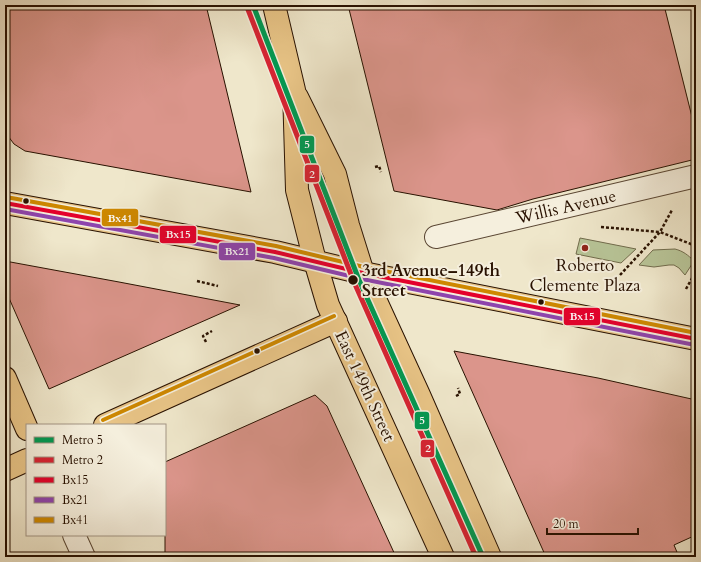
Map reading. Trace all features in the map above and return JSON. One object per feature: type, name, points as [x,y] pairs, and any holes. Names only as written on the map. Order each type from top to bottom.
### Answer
[{"type":"main road","name":"East 149th Street","points":[[274,5],[294,90],[297,190],[328,305],[443,557]]},
{"type":"main road","name":"East 149th Street","points":[[294,90],[335,174],[348,225],[363,273],[419,395],[490,557]]},
{"type":"main road","points":[[5,204],[275,252],[363,273],[696,339]]},
{"type":"main road","points":[[106,424],[336,321]]},
{"type":"main road","points":[[5,378],[26,427]]},
{"type":"main road","points":[[5,470],[26,460]]},
{"type":"street","name":"Willis Avenue","points":[[436,237],[693,177]]},
{"type":"street","points":[[74,536],[84,557]]},
{"type":"path","points":[[375,167],[380,166],[381,172]]},
{"type":"path","points":[[620,275],[660,232],[693,177]]},
{"type":"path","points":[[598,227],[660,232],[696,246]]},
{"type":"path","points":[[686,289],[696,271]]},
{"type":"path","points":[[197,281],[218,286]]},
{"type":"path","points":[[206,342],[203,336],[212,331]]},
{"type":"path","points":[[456,396],[460,394],[458,388]]},
{"type":"green space","points":[[580,238],[636,249],[621,263],[576,254]]},
{"type":"green space","points":[[675,249],[694,261],[685,275],[674,265],[654,267],[639,265],[653,250]]},
{"type":"building","points":[[5,5],[206,5],[251,192],[25,151],[14,144],[5,132]]},
{"type":"building","points":[[348,5],[644,5],[665,9],[696,133],[696,159],[533,199],[497,210],[394,191]]},
{"type":"building","points":[[5,261],[240,305],[49,389],[5,289]]},
{"type":"building","points":[[454,351],[598,378],[696,400],[696,535],[674,545],[679,557],[546,557]]},
{"type":"building","points":[[315,395],[327,406],[396,557],[165,557],[166,462]]},
{"type":"metro line","name":"5","points":[[253,5],[359,280],[483,557]]},
{"type":"metro line","name":"2","points":[[247,7],[354,282],[476,557]]},
{"type":"transit line","name":"Bx41","points":[[6,197],[276,246],[364,267],[696,333]]},
{"type":"transit line","name":"Bx15","points":[[5,203],[275,252],[363,273],[696,339]]},
{"type":"transit line","name":"Bx21","points":[[5,209],[274,258],[362,279],[695,345]]},
{"type":"transit line","name":"Bx41","points":[[103,420],[334,316]]},
{"type":"place","name":"Roberto Clemente Plaza","points":[[585,248]]},
{"type":"place","name":"3rd Avenue–149th Street","points":[[353,280]]}]
